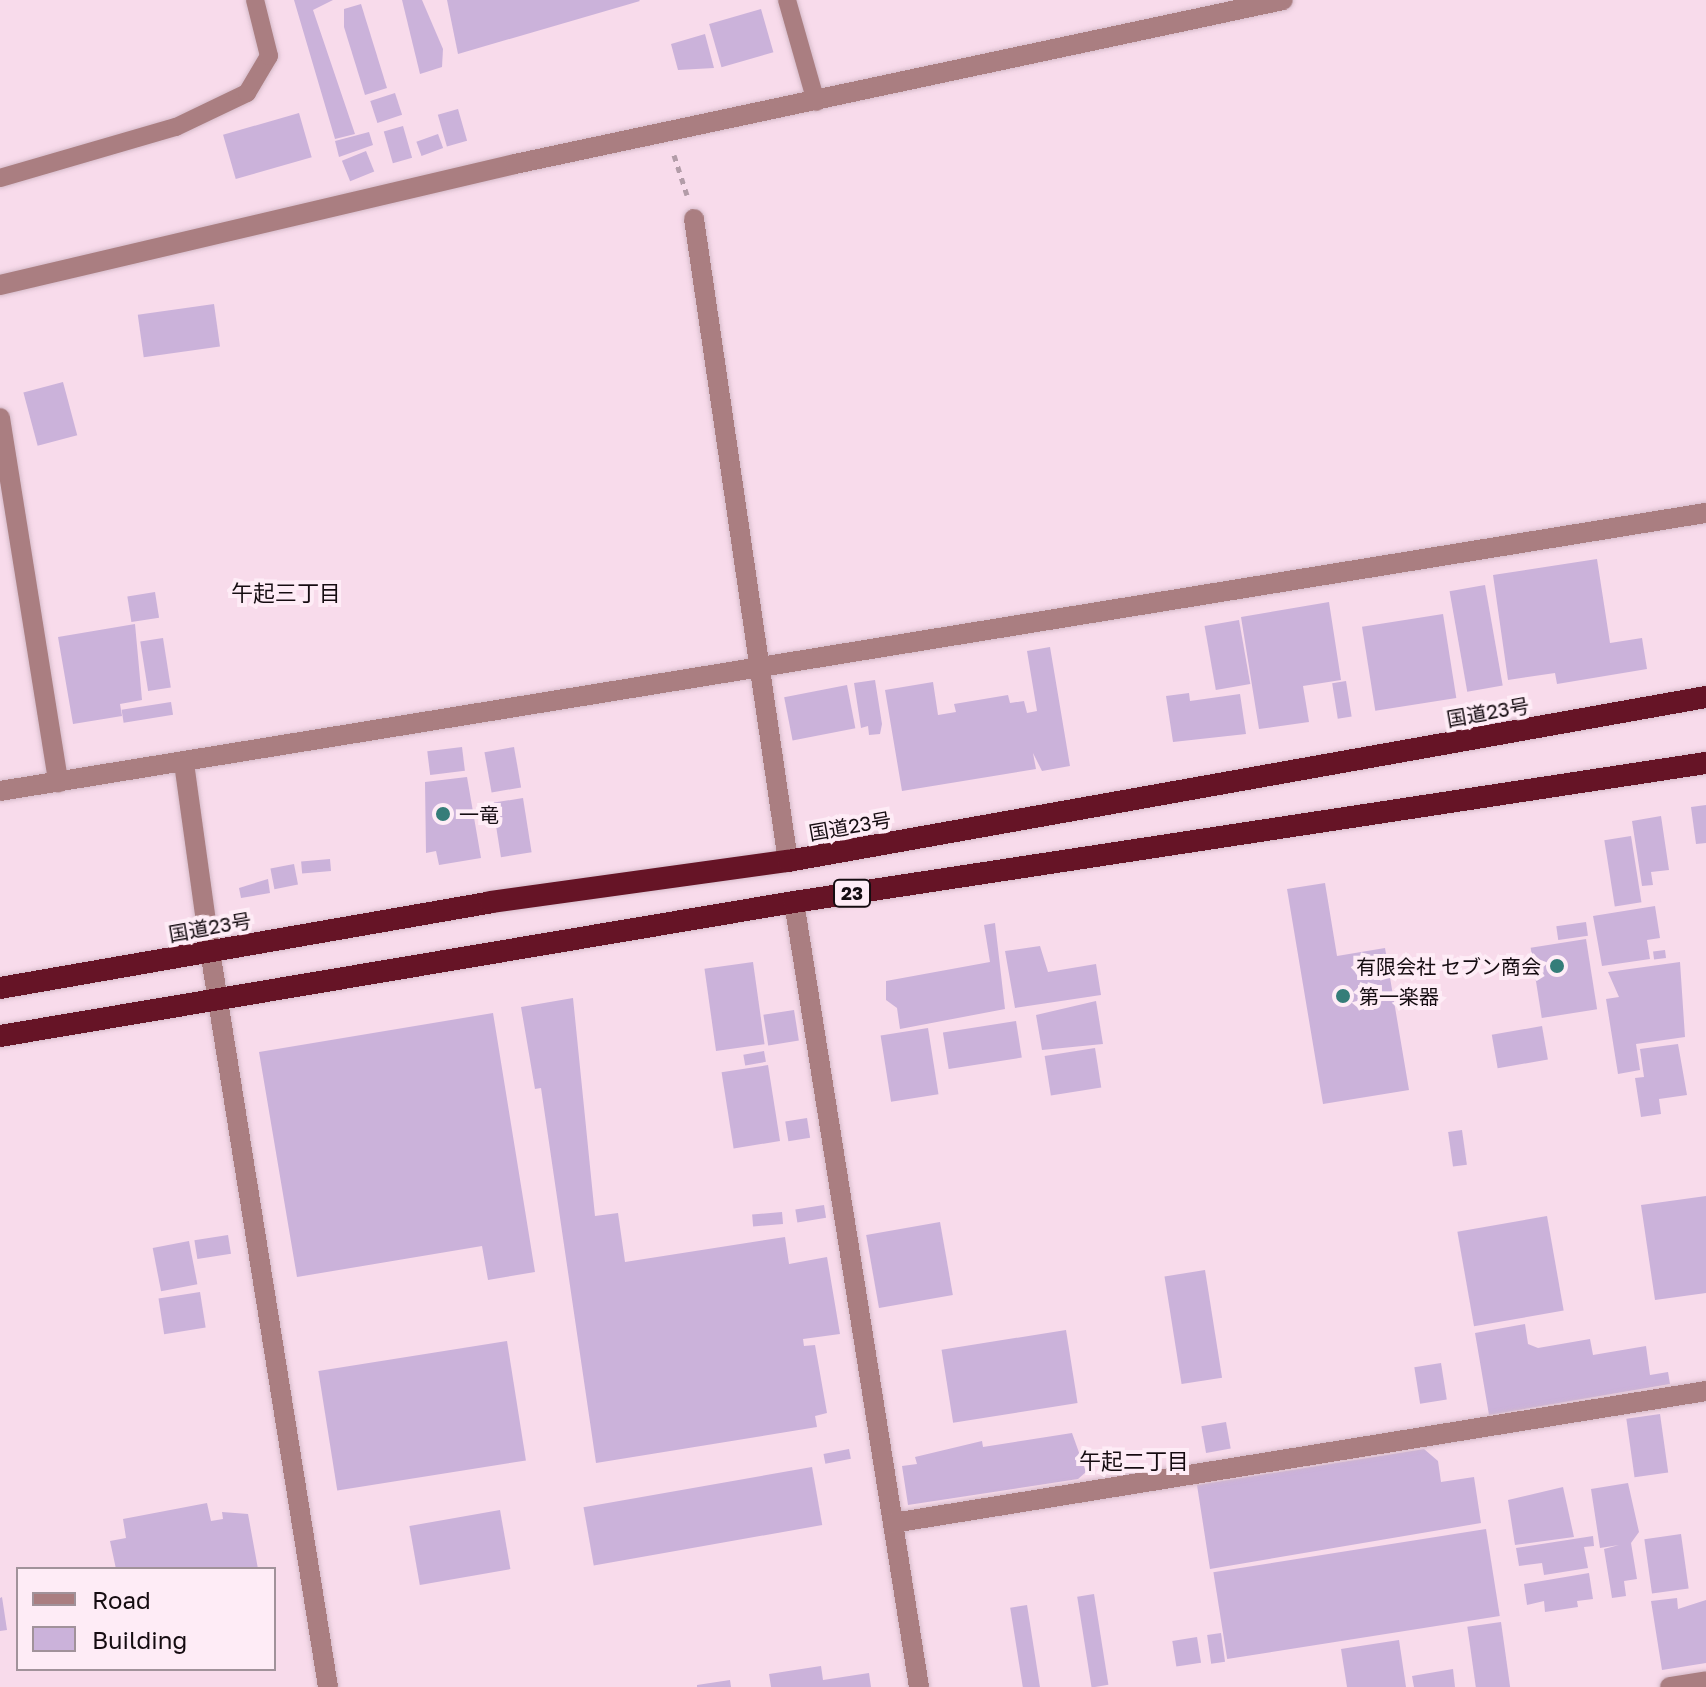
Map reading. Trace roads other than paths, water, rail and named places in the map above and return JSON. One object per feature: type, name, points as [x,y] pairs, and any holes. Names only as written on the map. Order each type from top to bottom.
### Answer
[{"type":"highway","name":"国道23号","points":[[0,988],[210,951],[788,861],[1706,697]]},
{"type":"highway","name":"23","points":[[0,1036],[216,1003],[794,902],[1706,763]]},
{"type":"street","points":[[0,285],[667,133],[1283,0]]},
{"type":"street","points":[[694,219],[788,861]]},
{"type":"street","points":[[0,418],[58,782]]},
{"type":"street","points":[[0,791],[1706,513]]},
{"type":"street","points":[[184,763],[216,1003],[328,1687]]},
{"type":"street","points":[[794,902],[919,1687]]},
{"type":"street","points":[[893,1523],[1706,1391]]},
{"type":"street","points":[[1670,1687],[1706,1681]]},
{"type":"lane","points":[[0,178],[176,127],[247,93],[269,56],[255,0]]},
{"type":"lane","points":[[787,0],[816,102]]},
{"type":"place","name":"一竜","points":[[443,814]]},
{"type":"place","name":"有限会社 セブン商会","points":[[1557,966]]},
{"type":"place","name":"第一楽器","points":[[1343,996]]},
{"type":"district","name":"午起三丁目","points":[[286,593]]},
{"type":"district","name":"午起二丁目","points":[[1134,1461]]}]
